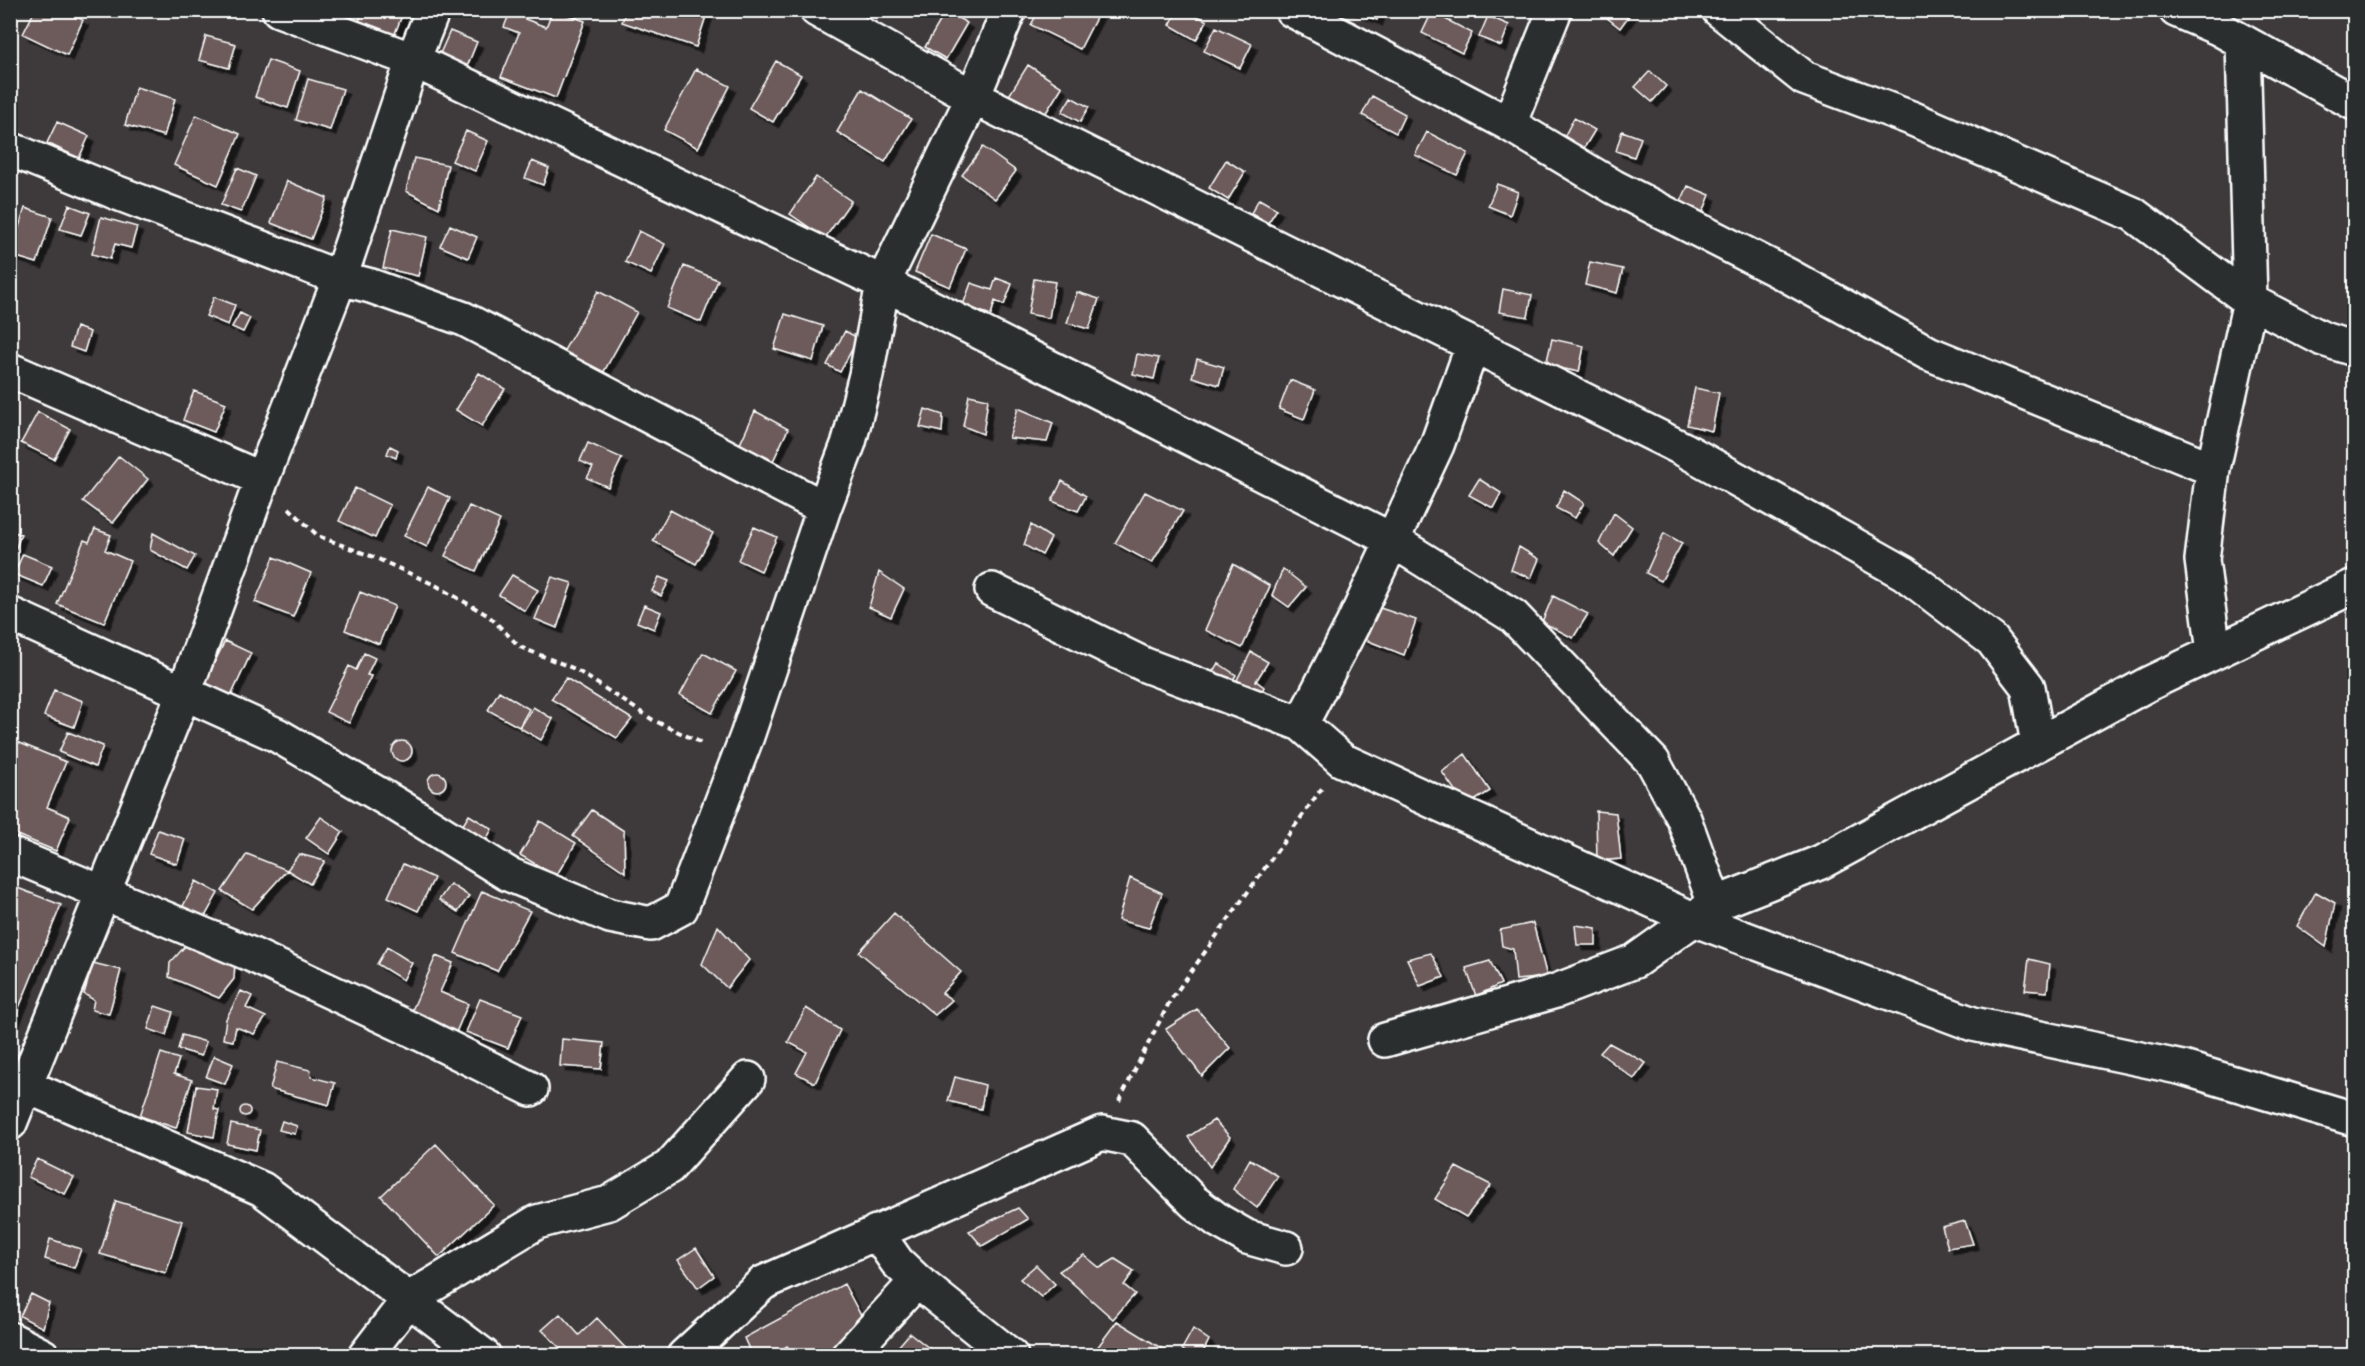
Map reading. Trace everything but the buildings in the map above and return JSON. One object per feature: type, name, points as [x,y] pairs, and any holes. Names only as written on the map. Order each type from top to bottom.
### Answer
[{"type":"street","points":[[279,10],[413,60],[883,283],[1392,540],[1513,616],[1653,762],[1684,819],[1704,911]]},
{"type":"street","points":[[10,1123],[18,1082],[103,894],[184,693],[262,479],[340,278],[413,60],[433,10]]},
{"type":"street","points":[[817,10],[973,97],[1683,449],[1904,573],[1992,640],[2028,687],[2038,744]]},
{"type":"street","points":[[10,614],[277,735],[397,805],[508,874],[610,916],[651,924],[681,908],[737,759],[849,442],[866,375],[883,283],[973,97],[1009,10]]},
{"type":"street","points":[[1292,10],[1509,124],[1614,187],[1788,275],[1928,353],[2213,470]]},
{"type":"street","points":[[1509,124],[1556,10]]},
{"type":"street","points":[[1719,10],[1804,78],[1911,118],[2133,213],[2250,301],[2323,339],[2355,348]]},
{"type":"street","points":[[2176,10],[2227,27],[2355,103]]},
{"type":"street","points":[[2214,652],[2202,560],[2213,470],[2250,301],[2227,27]]},
{"type":"street","points":[[10,149],[137,201],[340,278],[371,286],[464,319],[824,508]]},
{"type":"street","points":[[1301,724],[1353,624],[1437,445],[1473,345]]},
{"type":"street","points":[[10,370],[262,479]]},
{"type":"street","points":[[1385,1040],[1556,991],[1635,962],[1704,911],[1821,862],[2148,684],[2355,586]]},
{"type":"street","points":[[992,590],[1144,665],[1301,724],[1342,760],[1973,1024],[2183,1068],[2355,1119]]},
{"type":"street","points":[[10,854],[250,954],[417,1032],[531,1089]]},
{"type":"street","points":[[365,1356],[409,1299],[537,1222],[609,1203],[669,1167],[748,1079]]},
{"type":"street","points":[[18,1082],[262,1189],[484,1356]]},
{"type":"street","points":[[684,1356],[763,1283],[1102,1133],[1132,1139],[1194,1202],[1219,1221],[1247,1237],[1286,1248]]},
{"type":"street","points":[[876,1232],[897,1262],[917,1281],[1011,1356]]},
{"type":"street","points":[[848,1356],[917,1281]]},
{"type":"street","points":[[10,1339],[43,1356]]},
{"type":"path","points":[[262,479],[318,536],[376,558],[437,586],[489,616],[520,647],[575,669],[653,720],[737,759]]},
{"type":"path","points":[[1102,1133],[1170,1001],[1342,760]]}]
